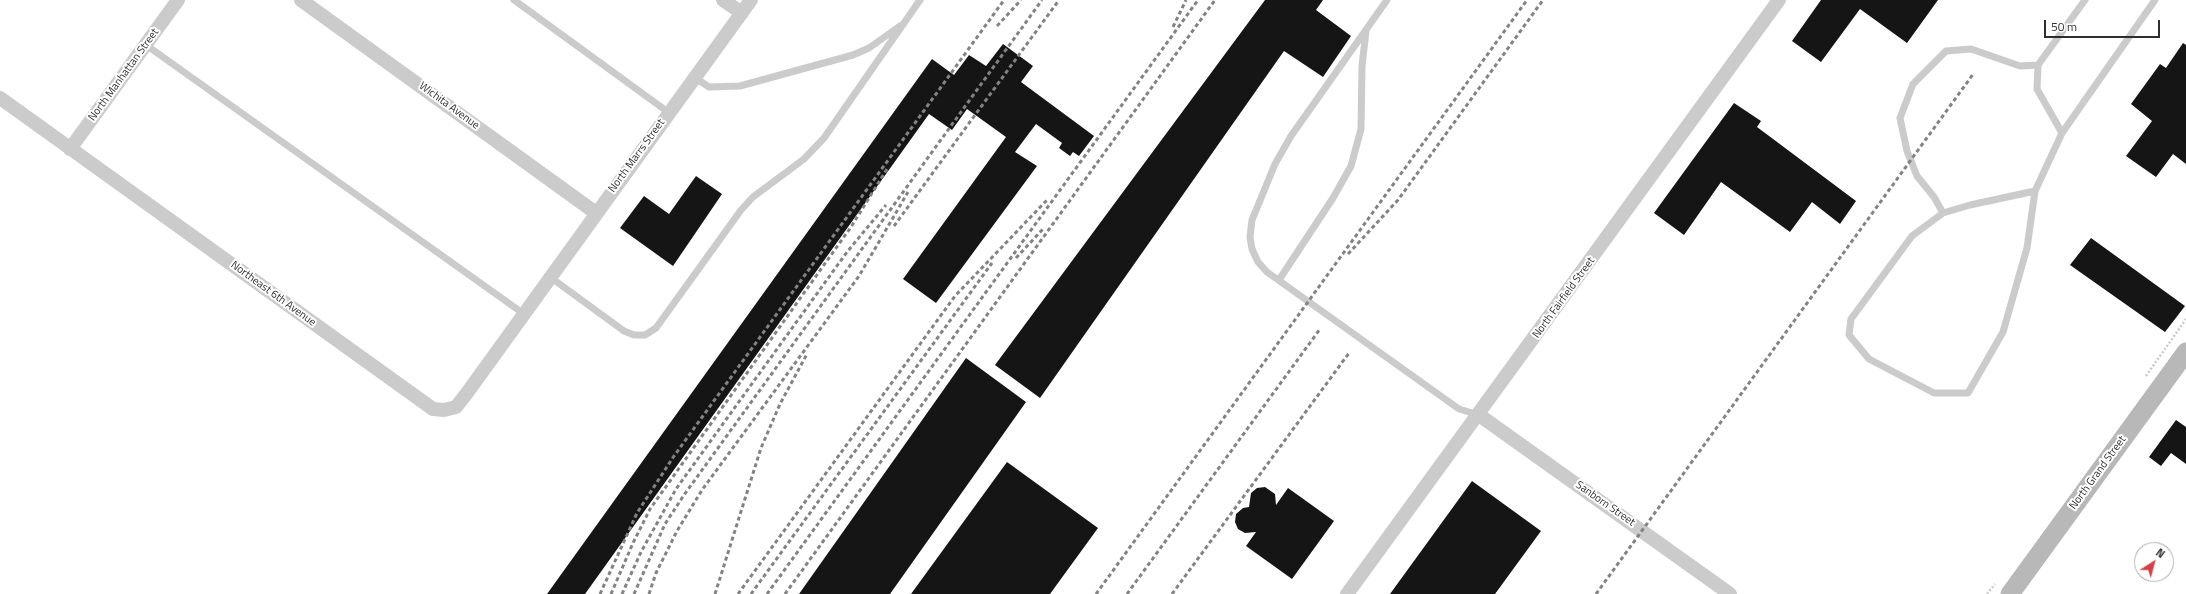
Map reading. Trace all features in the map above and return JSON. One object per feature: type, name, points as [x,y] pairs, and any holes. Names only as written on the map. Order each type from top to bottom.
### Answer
[{"type":"main road","name":"North Grand Street","points":[[2010,594],[2186,352]]},
{"type":"street","name":"North Manhattan Street","points":[[70,149],[178,0]]},
{"type":"street","name":"Wichita Avenue","points":[[301,0],[596,213]]},
{"type":"street","points":[[724,0],[742,13]]},
{"type":"street","name":"North Marrs Street","points":[[524,314],[668,112],[751,0]]},
{"type":"street","name":"North Fairfield Street","points":[[1348,594],[1779,0]]},
{"type":"street","name":"Northeast 6th Avenue","points":[[0,98],[433,409],[444,410],[456,407],[524,314]]},
{"type":"street","name":"Sanborn Street","points":[[1479,415],[1730,594]]},
{"type":"lane","points":[[514,0],[668,112]]},
{"type":"lane","points":[[550,277],[624,330],[634,335],[645,335],[656,328],[741,210],[753,197],[804,158],[824,138],[920,0]]},
{"type":"lane","points":[[1387,0],[1296,127],[1275,164],[1252,220],[1250,237],[1252,249],[1258,262],[1279,280],[1459,409],[1479,415]]},
{"type":"lane","points":[[2062,132],[2037,90],[2038,65],[2085,0]]},
{"type":"lane","points":[[2035,191],[1970,205],[1943,213],[1912,236],[1851,319],[1849,335],[1869,358],[1934,393],[1968,393],[2003,332],[2027,248],[2035,191],[2062,132],[2156,0]]},
{"type":"lane","points":[[694,77],[709,87],[719,88],[756,82],[853,55],[869,48],[905,22]]},
{"type":"lane","points":[[1279,280],[1334,198],[1351,166],[1362,129],[1362,66],[1366,29]]},
{"type":"lane","points":[[146,45],[524,314]]},
{"type":"lane","points":[[1943,213],[1934,197],[1917,176],[1907,151],[1900,118],[1913,84],[1946,51],[1971,49],[2020,66],[2038,65]]},
{"type":"building","points":[[1265,0],[1323,0],[1316,10],[1351,36],[1323,77],[1284,51],[1040,398],[995,365]]},
{"type":"building","points":[[1821,0],[1938,0],[1907,43],[1860,9],[1821,62],[1792,41]]},
{"type":"building","points":[[2183,43],[2186,45],[2186,164],[2173,154],[2156,177],[2126,156],[2152,121],[2131,104],[2160,64],[2166,68]]},
{"type":"building","points":[[1003,44],[1033,66],[1021,82],[1094,136],[1079,156],[1073,152],[1070,156],[1059,148],[1062,143],[1036,124],[1015,152],[1037,166],[936,303],[903,279],[1006,137],[967,109],[952,130],[929,114],[585,594],[547,594],[932,59],[954,75],[969,55],[986,66]]},
{"type":"building","points":[[1734,103],[1761,121],[1757,127],[1856,201],[1840,224],[1812,202],[1790,232],[1721,182],[1684,235],[1654,213]]},
{"type":"building","points":[[696,176],[722,194],[673,266],[620,228],[644,196],[669,214]]},
{"type":"building","points":[[2091,238],[2185,306],[2165,332],[2070,265]]},
{"type":"building","points":[[966,358],[1026,402],[890,594],[799,594]]},
{"type":"building","points":[[2176,420],[2186,427],[2186,464],[2171,453],[2161,466],[2149,457]]},
{"type":"building","points":[[1007,462],[1098,528],[1050,594],[911,594]]},
{"type":"building","points":[[1472,481],[1541,531],[1495,594],[1390,594]]},
{"type":"building","points":[[1265,487],[1275,494],[1276,505],[1288,488],[1334,521],[1292,579],[1246,546],[1256,532],[1245,533],[1238,529],[1235,522],[1236,514],[1243,508],[1249,507],[1251,493],[1257,488]]},
{"type":"railway","points":[[600,594],[637,513],[674,456],[1004,0]]},
{"type":"railway","points":[[997,26],[1021,0]]},
{"type":"railway","points":[[634,594],[665,524],[684,495],[1042,0]]},
{"type":"railway","points":[[894,226],[1059,0]]},
{"type":"railway","points":[[1173,27],[1186,0]]},
{"type":"railway","points":[[767,594],[1198,0]]},
{"type":"railway","points":[[785,594],[1215,0]]},
{"type":"railway","points":[[1096,594],[1527,0]]},
{"type":"railway","points":[[1348,254],[1398,200],[1543,0]]},
{"type":"railway","points":[[1596,594],[1974,73]]},
{"type":"railway","points":[[611,594],[633,543],[650,509],[851,227],[887,169]]},
{"type":"railway","points":[[649,594],[656,573],[677,531],[702,490],[859,276],[908,192]]},
{"type":"railway","points":[[738,594],[955,296],[1047,200]]},
{"type":"railway","points":[[622,594],[641,552],[676,489],[847,252],[886,205]]},
{"type":"railway","points":[[1016,258],[1043,229]]},
{"type":"railway","points":[[751,594],[992,263]]},
{"type":"railway","points":[[1127,594],[1320,329]]},
{"type":"railway","points":[[1172,594],[1349,353]]},
{"type":"railway","points":[[715,594],[761,448],[780,404],[807,354]]}]
